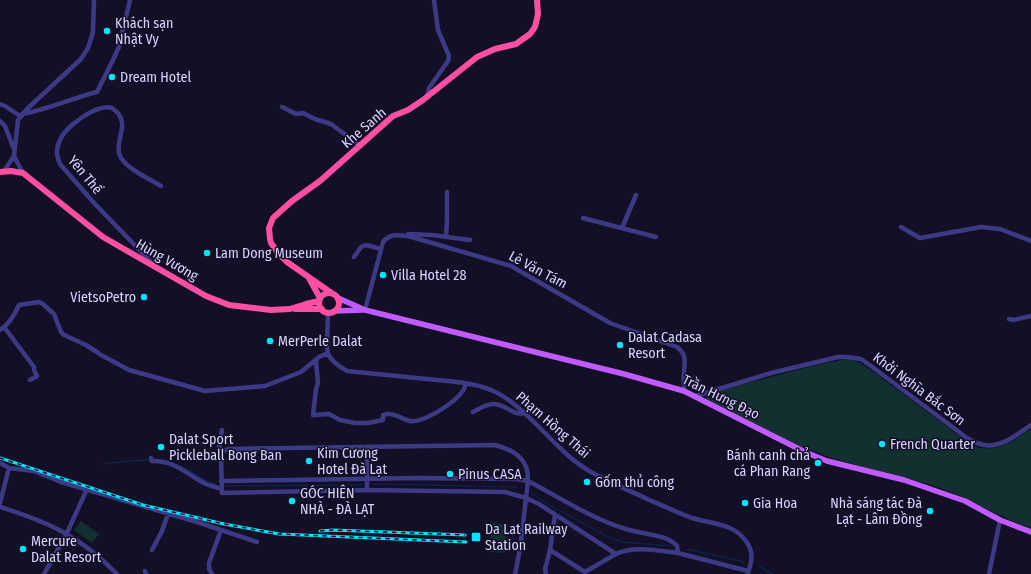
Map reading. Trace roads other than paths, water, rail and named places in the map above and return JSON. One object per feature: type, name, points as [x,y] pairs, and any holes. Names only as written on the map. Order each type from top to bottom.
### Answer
[{"type":"highway","name":"Khe Sanh","points":[[335,296],[307,274],[287,262],[278,253],[271,243],[269,228],[273,218],[282,209],[320,182],[393,116],[408,110],[427,97],[477,56],[495,49],[516,44],[530,34],[535,27],[538,14],[537,0]]},
{"type":"highway","points":[[2,171],[23,173]]},
{"type":"highway","name":"Hùng Vương","points":[[23,173],[103,237],[206,296],[230,305],[258,309],[290,309],[320,300]]},
{"type":"highway","points":[[307,274],[320,300],[320,307],[328,311]]},
{"type":"highway","points":[[290,309],[328,311],[339,304],[335,296],[327,293],[320,300]]},
{"type":"main road","name":"Trần Hưng Đạo","points":[[335,296],[365,310],[616,372],[684,391],[805,452],[827,461],[904,480],[961,499],[1000,520],[1031,532]]},
{"type":"main road","name":"Trần Hưng Đạo","points":[[328,311],[365,310]]},
{"type":"street","points":[[2,171],[14,153],[16,131],[21,115],[81,59],[88,48],[93,32],[94,0]]},
{"type":"street","points":[[0,104],[21,115],[97,92],[118,47],[130,0]]},
{"type":"street","points":[[427,97],[429,88],[448,61],[449,56],[438,30],[434,0]]},
{"type":"street","name":"Yên Thế","points":[[161,271],[94,203],[60,164],[57,158],[57,150],[60,139],[70,128],[89,113],[104,107],[113,108],[119,115],[123,128],[119,152],[121,158],[133,169],[162,186]]},
{"type":"street","points":[[282,107],[296,114],[303,113],[314,119],[330,124],[361,146]]},
{"type":"street","points":[[0,121],[8,130],[14,153],[23,173]]},
{"type":"street","points":[[446,237],[448,222],[447,192]]},
{"type":"street","points":[[622,228],[636,195]]},
{"type":"street","points":[[582,218],[656,237]]},
{"type":"street","points":[[900,227],[920,238],[981,228],[1000,229],[1031,241]]},
{"type":"street","points":[[365,310],[383,242],[386,238],[398,235],[424,234],[470,240]]},
{"type":"street","name":"Lê Văn Tám","points":[[398,235],[408,236],[511,266],[610,323],[677,347],[682,352],[685,359],[684,391]]},
{"type":"street","points":[[354,257],[361,247],[366,245],[381,249]]},
{"type":"street","points":[[30,380],[37,376],[34,367],[2,328],[14,316],[19,305],[39,302],[43,304],[54,314],[61,332],[64,335],[92,348],[108,359],[129,370],[205,391],[265,386],[301,372],[320,357],[328,353],[328,311]]},
{"type":"street","points":[[1009,319],[1014,320],[1031,316]]},
{"type":"street","name":"Phạm Hồng Thái","points":[[328,353],[334,362],[347,371],[480,386],[501,395],[523,413],[571,459],[598,476],[693,518],[718,524],[732,529],[741,535],[752,555],[748,573]]},
{"type":"street","name":"Khởi Nghĩa Bắc Sơn","points":[[696,396],[772,373],[819,361],[847,357],[861,359],[967,438],[977,443],[986,446],[996,444],[1012,438],[1031,425]]},
{"type":"street","points":[[316,361],[318,383],[313,416],[329,414],[340,420],[348,422],[368,423],[382,420],[383,415],[387,413],[410,421],[422,418],[441,410],[451,403],[463,392],[466,384]]},
{"type":"street","points":[[473,412],[494,403],[519,414],[523,413]]},
{"type":"street","points":[[222,430],[219,446],[224,451]]},
{"type":"street","points":[[515,574],[522,540],[526,498],[528,481],[527,469],[523,460],[508,448],[495,445],[229,449],[224,451],[221,456],[222,493],[367,490],[505,492],[526,498],[539,504],[616,554]]},
{"type":"street","points":[[367,448],[367,490]]},
{"type":"street","points":[[151,459],[186,471],[204,484],[221,488]]},
{"type":"street","points":[[0,463],[9,468],[34,471],[61,482],[88,489],[257,542]]},
{"type":"street","points":[[0,503],[9,468]]},
{"type":"street","points":[[221,481],[434,478],[517,479],[528,481],[614,526],[668,539],[675,543],[678,553]]},
{"type":"street","points":[[44,574],[67,533],[88,489]]},
{"type":"street","points":[[0,507],[27,515],[67,533],[94,552],[117,574]]},
{"type":"street","points":[[152,550],[162,531],[168,514]]},
{"type":"street","points":[[546,574],[545,569],[550,550],[555,514]]},
{"type":"street","points":[[989,574],[1000,520]]},
{"type":"street","points":[[212,574],[209,569],[209,564],[221,530]]},
{"type":"street","points":[[550,550],[583,573],[616,554],[630,550],[643,550],[678,553],[748,573]]},
{"type":"waterway","points":[[103,464],[151,460]]},
{"type":"waterway","points":[[180,466],[215,484]]},
{"type":"waterway","points":[[372,484],[517,487]]},
{"type":"waterway","points":[[225,486],[362,485]]},
{"type":"waterway","points":[[531,492],[546,503],[608,537],[622,542],[672,546]]},
{"type":"waterway","points":[[687,549],[744,562]]},
{"type":"waterway","points":[[759,566],[772,574]]},
{"type":"railway","points":[[0,458],[143,505],[224,524],[279,534],[466,542]]},
{"type":"railway","points":[[320,531],[333,530],[465,535]]},
{"type":"place","name":"Khách sạn Nhật Vy","points":[[107,31]]},
{"type":"place","name":"Dream Hotel","points":[[112,77]]},
{"type":"place","name":"Lam Dong Museum","points":[[207,253]]},
{"type":"place","name":"Villa Hotel 28","points":[[383,275]]},
{"type":"place","name":"VietsoPetro","points":[[144,297]]},
{"type":"place","name":"MerPerle Dalat","points":[[270,341]]},
{"type":"place","name":"Dalat Cadasa Resort","points":[[620,345]]},
{"type":"place","name":"French Quarter","points":[[882,444]]},
{"type":"place","name":"Dalat Sport Pickleball Bong Ban","points":[[161,447]]},
{"type":"place","name":"Kim Cương Hotel Đà Lạt","points":[[309,461]]},
{"type":"place","name":"Bánh canh chả cá Phan Rang","points":[[818,463]]},
{"type":"place","name":"Pinus CASA","points":[[450,474]]},
{"type":"place","name":"Gốm thủ công","points":[[587,482]]},
{"type":"place","name":"GÓC HIÊN NHÀ - ĐÀ LẠT","points":[[292,501]]},
{"type":"place","name":"Gia Hoa","points":[[745,503]]},
{"type":"place","name":"Nhà sáng tác Đà Lạt - Lâm Đồng","points":[[930,511]]},
{"type":"place","name":"Da Lat Railway Station","points":[[476,537]]},
{"type":"place","name":"Mercure Dalat Resort","points":[[23,549]]}]
